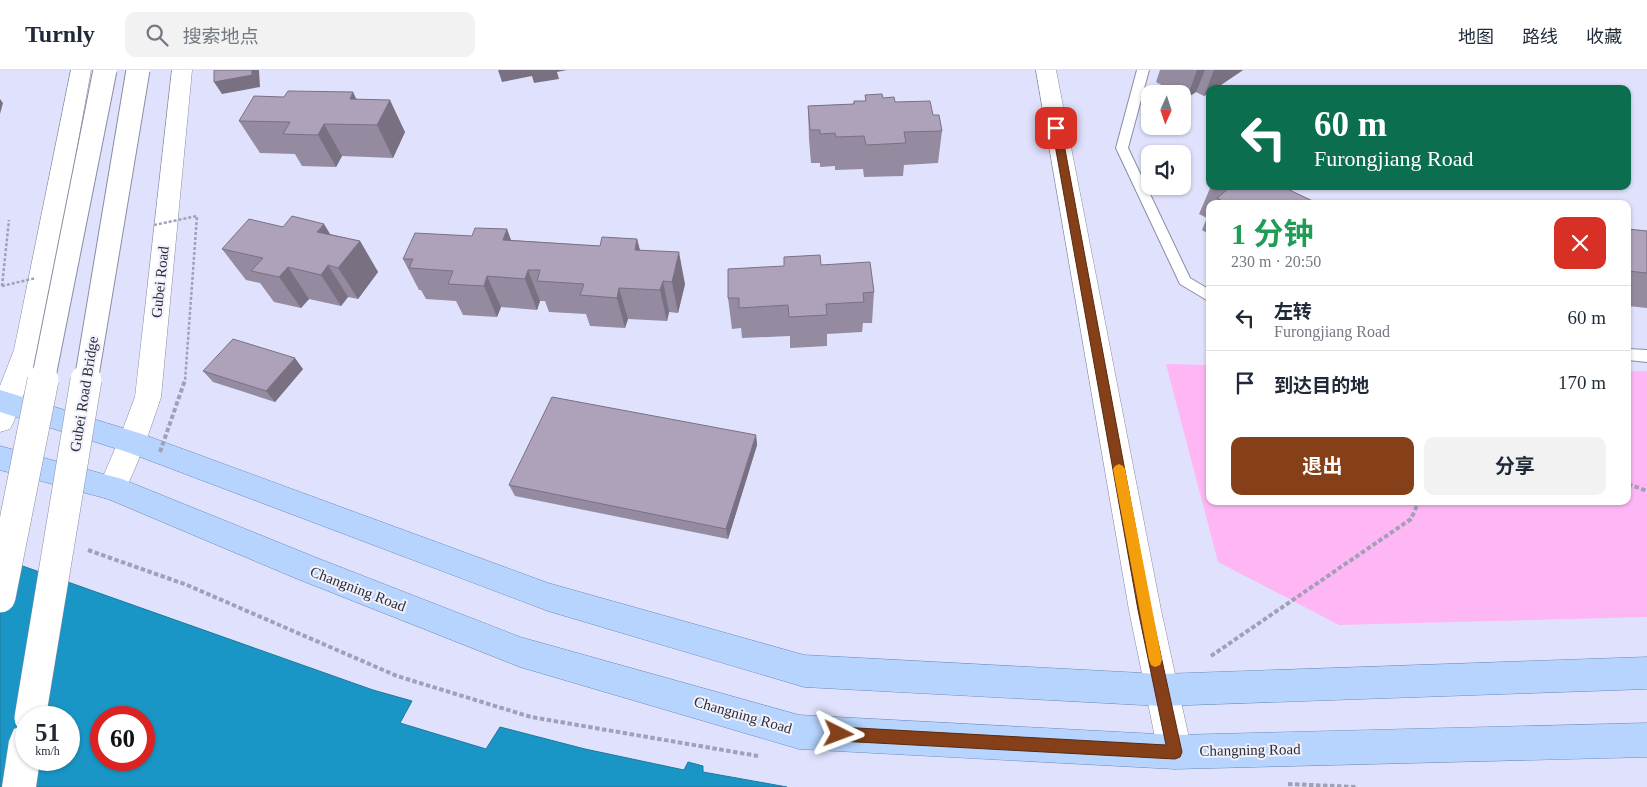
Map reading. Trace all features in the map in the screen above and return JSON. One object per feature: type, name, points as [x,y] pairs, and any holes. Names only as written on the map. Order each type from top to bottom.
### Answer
[{"type":"main road","points":[[81,70],[27,350],[3,408],[146,447],[548,596],[804,671],[1161,690],[1647,673]]},
{"type":"main road","points":[[0,597],[105,70]]},
{"type":"main road","name":"Gubei Road Bridge","points":[[32,706],[138,70]]},
{"type":"main road","name":"Gubei Road","points":[[112,488],[146,447],[148,396],[182,70]]},
{"type":"main road","points":[[1046,70],[1143,600],[1175,752]]},
{"type":"main road","name":"Changning Road","points":[[0,458],[112,488],[306,568],[520,652],[799,732],[1175,752],[1647,740]]},
{"type":"main road","points":[[19,787],[21,771]]},
{"type":"lane","points":[[1143,70],[1122,148],[1185,281],[1206,294]]},
{"type":"lane","points":[[1631,355],[1647,356]]},
{"type":"path","points":[[146,447],[186,378],[197,216],[154,225]]},
{"type":"path","points":[[2,286],[9,220]]},
{"type":"path","points":[[1631,485],[1647,491]]},
{"type":"path","points":[[1210,657],[1411,519],[1417,505]]},
{"type":"shaded area","points":[[1166,364],[1206,365],[1206,505],[1631,505],[1631,371],[1647,371],[1647,617],[1339,625],[1218,562]]},
{"type":"water","points":[[0,558],[373,690],[412,701],[400,723],[486,749],[500,727],[585,749],[684,770],[688,762],[703,766],[703,772],[787,787],[0,787]]},
{"type":"building","points":[[214,70],[252,70],[252,75],[214,82]]},
{"type":"building","points":[[288,91],[353,92],[350,99],[390,100],[377,125],[324,124],[318,135],[283,134],[290,122],[239,121],[254,96],[284,97]]},
{"type":"building","points":[[882,94],[883,98],[894,97],[895,102],[930,101],[933,115],[939,115],[942,131],[904,132],[906,143],[866,145],[864,136],[836,137],[835,133],[820,134],[820,130],[810,130],[808,106],[854,104],[854,101],[866,101],[865,95]]},
{"type":"building","points":[[1227,190],[1289,190],[1311,200],[1220,200],[1217,198]]},
{"type":"building","points":[[292,216],[324,224],[317,232],[360,241],[338,268],[328,265],[321,275],[288,267],[279,277],[251,271],[263,258],[222,249],[249,219],[283,227]]},
{"type":"building","points":[[475,228],[507,229],[503,240],[600,246],[602,237],[637,239],[635,250],[679,252],[672,282],[663,281],[660,290],[619,288],[617,298],[580,295],[584,284],[537,281],[540,270],[528,270],[525,279],[487,276],[484,286],[448,284],[453,271],[409,268],[413,259],[403,259],[415,233],[472,236]]},
{"type":"building","points":[[1631,229],[1647,231],[1647,273],[1631,271]]},
{"type":"building","points":[[820,255],[821,265],[870,262],[874,292],[863,293],[864,302],[826,304],[827,315],[789,317],[788,305],[739,308],[739,298],[728,298],[728,269],[784,266],[784,257]]},
{"type":"building","points":[[233,339],[295,358],[266,391],[203,371]]},
{"type":"building","points":[[552,397],[756,435],[726,529],[509,485]]},
{"type":"slow traffic","points":[[1119,469],[1155,660]]},
{"type":"route","points":[[839,734],[1175,752],[1145,610],[1056,128]]}]
